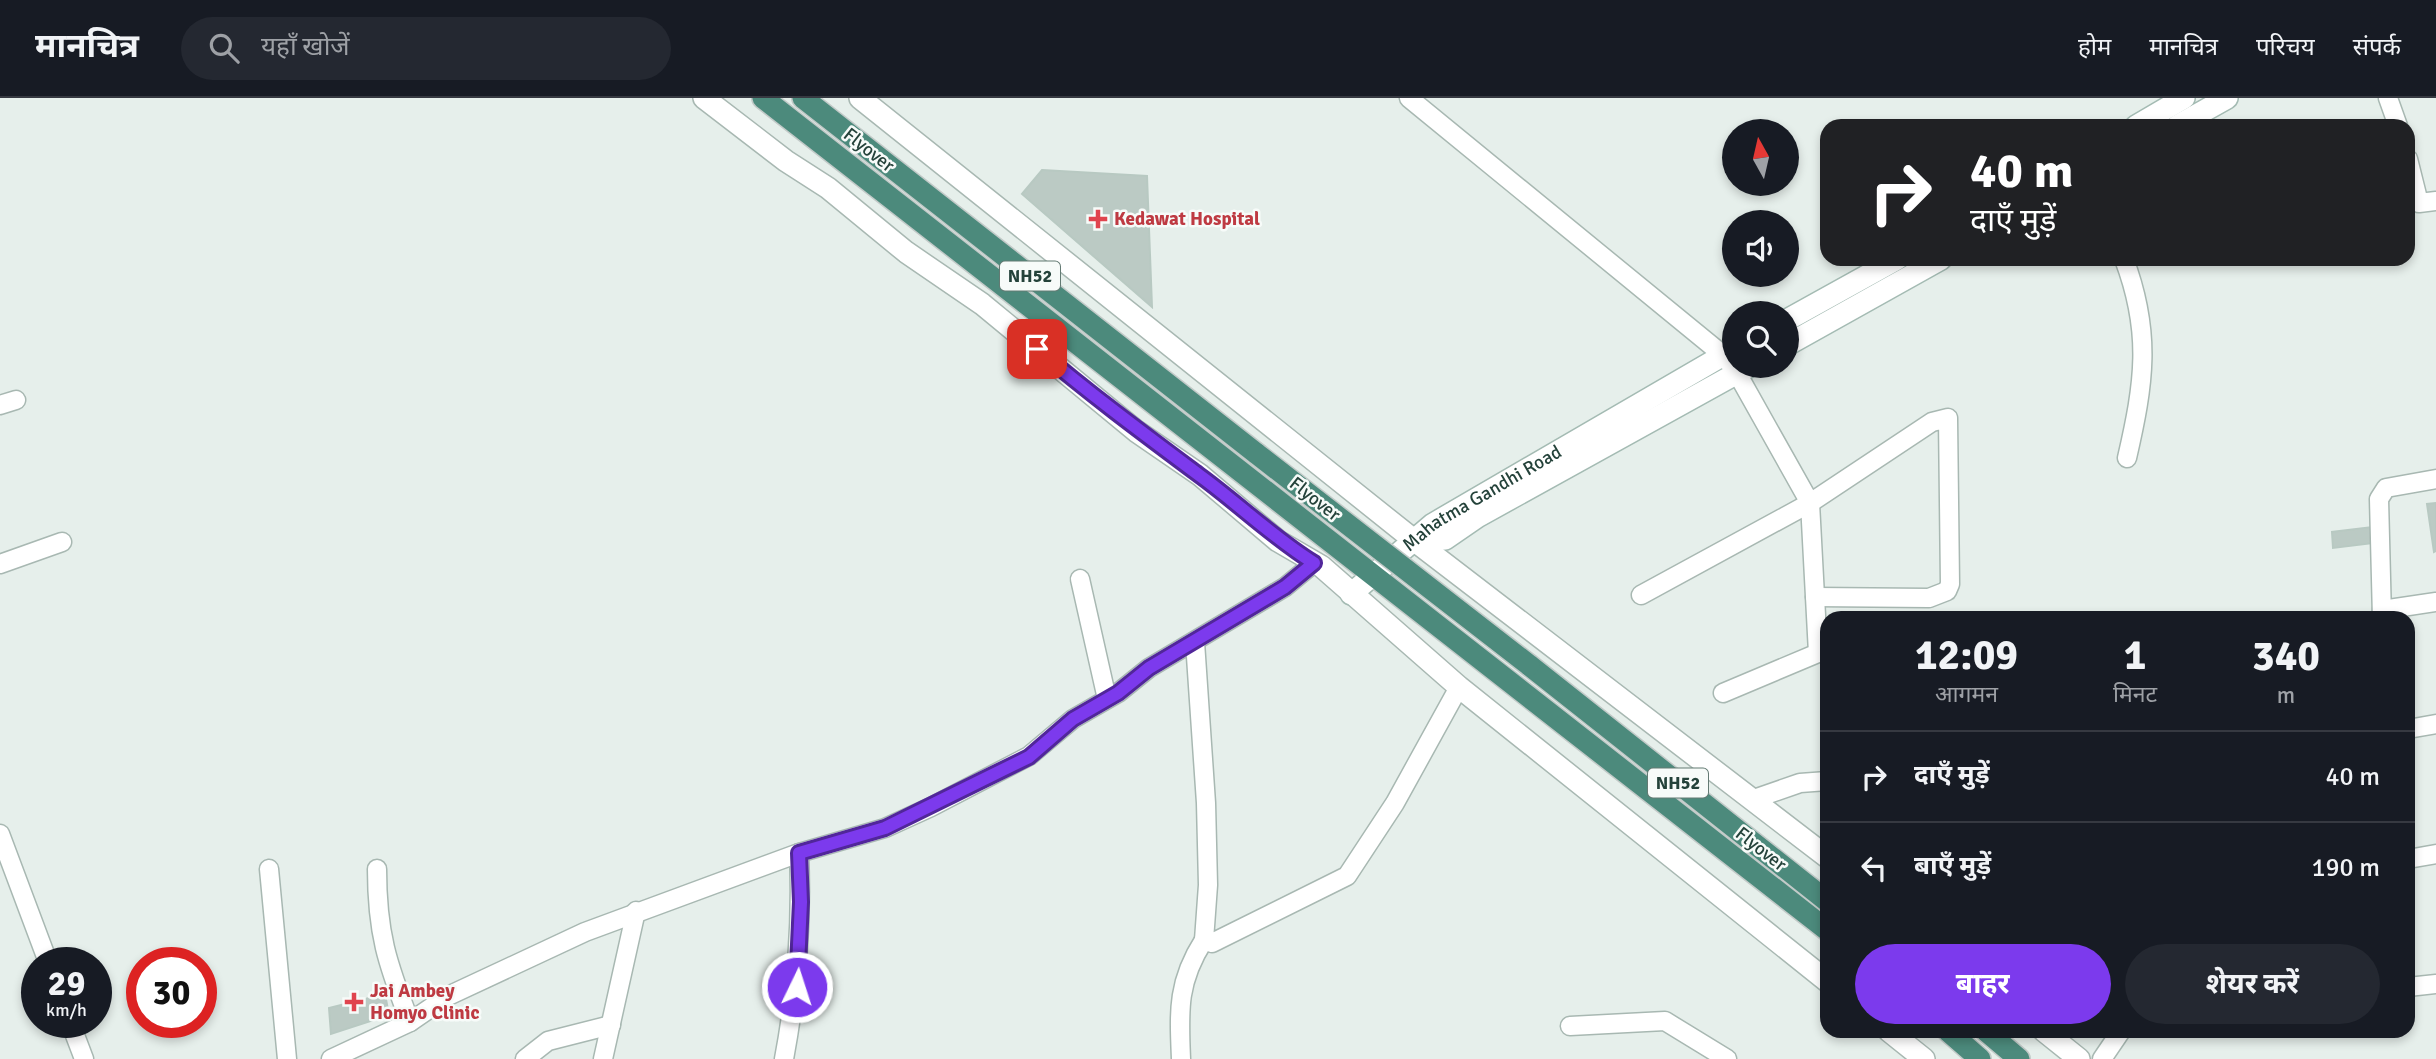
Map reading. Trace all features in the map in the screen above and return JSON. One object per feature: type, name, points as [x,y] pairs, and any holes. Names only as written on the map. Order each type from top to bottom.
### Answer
[{"type":"highway","name":"NH52","points":[[763,98],[1820,925]]},
{"type":"highway","name":"Flyover","points":[[803,98],[1820,896]]},
{"type":"highway","points":[[1956,1038],[1980,1059]]},
{"type":"highway","points":[[1994,1038],[2019,1059]]},
{"type":"street","points":[[704,98],[786,161],[828,188],[906,252],[982,304],[1136,430],[1200,475],[1278,541],[1314,563],[1459,687],[1820,975]]},
{"type":"street","points":[[860,98],[1415,541],[1820,851]]},
{"type":"street","points":[[1409,98],[1722,346]]},
{"type":"street","points":[[2148,119],[2184,98]]},
{"type":"street","points":[[2388,98],[2396,119]]},
{"type":"street","points":[[2188,119],[2221,99]]},
{"type":"street","points":[[2415,187],[2419,203],[2436,201]]},
{"type":"street","points":[[1799,313],[1884,266]]},
{"type":"street","points":[[1799,338],[1928,266]]},
{"type":"street","points":[[2126,266],[2140,318],[2144,360],[2142,392],[2127,458]]},
{"type":"street","name":"Mahatma Gandhi Road","points":[[1415,541],[1433,524],[1465,504],[1722,356]]},
{"type":"street","name":"Mahatma Gandhi Road","points":[[1415,541],[1445,539],[1477,517],[1729,378]]},
{"type":"street","points":[[1723,693],[1818,653],[1810,503],[1747,378]]},
{"type":"street","points":[[1641,595],[1810,503],[1932,422],[1944,418],[1950,421],[1950,584],[1947,591],[1929,598],[1815,597]]},
{"type":"street","points":[[2382,611],[2379,499],[2386,488],[2436,479]]},
{"type":"street","points":[[1351,594],[1415,541]]},
{"type":"street","points":[[0,564],[62,542]]},
{"type":"street","points":[[331,1059],[410,1022],[447,996],[636,911],[799,853],[885,828],[930,807],[1029,757],[1073,719],[1107,699],[1149,668],[1285,587],[1314,563]]},
{"type":"street","points":[[1080,579],[1107,699]]},
{"type":"street","points":[[2396,611],[2436,602]]},
{"type":"street","points":[[1181,1059],[1179,1006],[1187,966],[1203,940],[1208,885],[1206,803],[1195,642]]},
{"type":"street","points":[[1203,940],[1212,943],[1225,939],[1347,876],[1395,803],[1459,687]]},
{"type":"street","points":[[2415,728],[2436,724]]},
{"type":"street","points":[[1754,799],[1800,783],[1820,782]]},
{"type":"street","points":[[0,834],[42,947]]},
{"type":"street","points":[[784,1059],[797,987],[801,902],[799,853]]},
{"type":"street","points":[[2415,858],[2436,854]]},
{"type":"street","points":[[269,869],[287,1059]]},
{"type":"street","points":[[377,869],[377,917],[387,964],[410,1022]]},
{"type":"street","points":[[603,1059],[636,911]]},
{"type":"street","points":[[2415,986],[2436,984]]},
{"type":"street","points":[[1570,1026],[1665,1021],[1727,1059]]},
{"type":"street","points":[[525,1059],[548,1041],[611,1025]]},
{"type":"street","points":[[76,1038],[84,1059]]},
{"type":"street","points":[[1897,1038],[1916,1056]]},
{"type":"street","points":[[2053,1038],[2079,1059]]},
{"type":"street","points":[[2102,1059],[2116,1038]]},
{"type":"building","points":[[1042,170],[1147,176],[1152,307],[1022,194]]},
{"type":"building","points":[[2436,503],[2436,551],[2434,552],[2427,504]]},
{"type":"building","points":[[2372,527],[2374,543],[2333,548],[2332,532]]},
{"type":"building","points":[[385,994],[389,1015],[331,1034],[329,1008]]},
{"type":"place","name":"Kedawat Hospital","points":[[1098,219]]},
{"type":"place","name":"Jai Ambey Homyo Clinic","points":[[354,1002]]},
{"type":"route","points":[[797,987],[801,902],[799,853],[885,828],[1029,757],[1073,719],[1118,693],[1149,668],[1285,587],[1314,563],[1278,541],[1200,475],[1136,430],[1037,349]]}]
